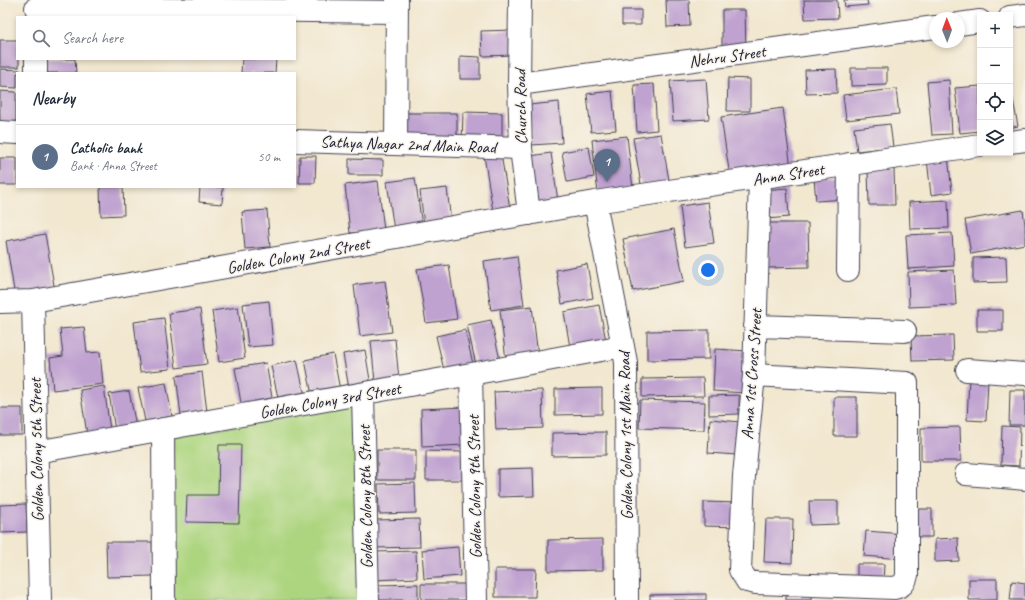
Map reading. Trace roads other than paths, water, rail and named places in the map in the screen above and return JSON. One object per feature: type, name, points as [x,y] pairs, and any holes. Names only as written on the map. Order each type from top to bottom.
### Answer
[{"type":"street","name":"Church Road","points":[[520,0],[519,84],[521,148],[529,214]]},
{"type":"street","points":[[36,8],[397,6],[396,144]]},
{"type":"street","points":[[1013,17],[1025,15]]},
{"type":"street","points":[[965,23],[977,21]]},
{"type":"street","name":"Nehru Street","points":[[519,84],[929,29]]},
{"type":"street","points":[[36,60],[36,72]]},
{"type":"street","points":[[0,132],[16,133]]},
{"type":"street","points":[[1013,142],[1025,140]]},
{"type":"street","name":"Sathya Nagar 2nd Main Road","points":[[296,141],[521,148]]},
{"type":"street","name":"Anna Street","points":[[595,202],[977,145]]},
{"type":"street","points":[[848,270],[849,164]]},
{"type":"street","name":"Anna 1st Cross Street","points":[[754,375],[907,384],[907,575],[905,583],[900,587],[756,583],[747,581],[740,570],[744,476],[754,375],[760,178]]},
{"type":"street","name":"Golden Colony 2nd Street","points":[[0,302],[33,301],[595,202]]},
{"type":"street","name":"Golden Colony 1st Main Road","points":[[595,202],[626,362],[627,600]]},
{"type":"street","name":"Golden Colony 5th Street","points":[[33,301],[40,600]]},
{"type":"street","points":[[755,326],[905,330]]},
{"type":"street","name":"Golden Colony 3rd Street","points":[[36,452],[623,346]]},
{"type":"street","points":[[967,370],[1025,374]]},
{"type":"street","name":"Golden Colony 9th Street","points":[[471,374],[476,600]]},
{"type":"street","name":"Golden Colony 8th Street","points":[[363,394],[368,600]]},
{"type":"street","points":[[163,429],[164,600]]},
{"type":"street","points":[[966,474],[1025,480]]},
{"type":"place","name":"Catholic bank","points":[[607,182]]}]
